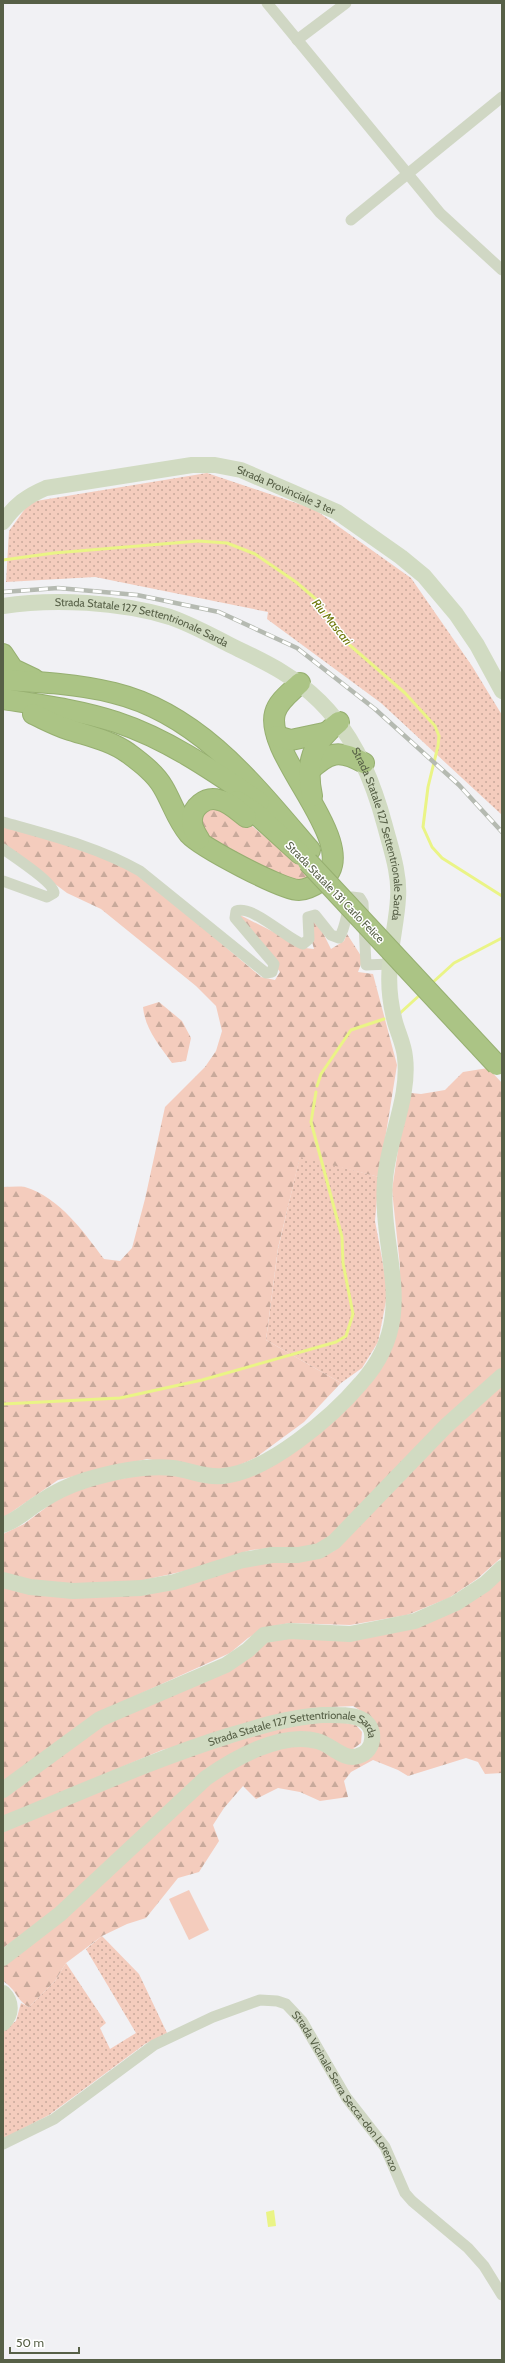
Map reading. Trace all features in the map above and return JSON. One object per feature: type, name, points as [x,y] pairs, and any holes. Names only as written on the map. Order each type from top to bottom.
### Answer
[{"type":"highway","points":[[3,654],[13,669],[46,682]]},
{"type":"highway","points":[[3,680],[46,682],[115,693],[151,707],[194,731],[249,779],[309,856]]},
{"type":"highway","points":[[33,714],[65,729],[108,741],[127,752],[143,765],[162,785],[182,825],[190,835],[202,845],[280,885],[300,890],[314,886],[324,879],[330,868],[333,850],[326,829],[294,772],[277,736],[274,723],[275,713],[281,702],[300,683]]},
{"type":"highway","name":"Strada Statale 131 Carlo Felice","points":[[3,700],[73,710],[117,722],[155,738],[216,773],[264,806],[500,1063]]},
{"type":"highway","name":"Strada Statale 131 Carlo Felice","points":[[3,713],[33,714],[115,734],[148,748],[212,782],[254,812],[309,856]]},
{"type":"highway","points":[[277,736],[291,740],[332,727]]},
{"type":"highway","points":[[315,810],[309,771],[312,754],[332,727]]},
{"type":"highway","points":[[309,771],[322,758],[335,754],[350,755],[364,763]]},
{"type":"highway","points":[[202,845],[193,827],[194,811],[206,800],[218,799],[309,856]]},
{"type":"main road","name":"Strada Provinciale 3 ter","points":[[3,522],[11,511],[26,497],[46,488],[192,465],[215,465],[241,470],[337,512],[401,557],[424,576],[456,614],[477,645],[502,691]]},
{"type":"main road","name":"Strada Statale 127 Settentrionale Sarda","points":[[3,606],[34,601],[101,604],[171,618],[280,670],[300,683],[332,727],[364,763],[380,806],[395,863],[399,896],[390,964],[392,1010],[405,1057],[404,1087],[385,1177],[384,1213],[395,1287],[391,1326],[381,1356],[362,1382],[323,1421],[284,1450],[250,1469],[225,1476],[205,1476],[176,1468],[149,1466],[87,1480],[41,1501],[16,1521],[3,1525]]},
{"type":"main road","points":[[3,1580],[30,1587],[73,1591],[141,1588],[174,1582],[243,1560],[272,1555],[298,1556],[319,1551],[334,1542],[446,1426],[502,1376]]},
{"type":"main road","points":[[3,1790],[100,1719],[226,1665],[248,1650],[264,1635],[298,1631],[350,1634],[416,1621],[456,1603],[485,1584],[502,1568]]},
{"type":"main road","name":"Strada Statale 127 Settentrionale Sarda","points":[[3,1824],[179,1752],[270,1723],[321,1715],[353,1717],[365,1722],[372,1732],[372,1742],[369,1748],[364,1753],[356,1756],[344,1755],[317,1741],[302,1739],[275,1742],[231,1760],[206,1778],[60,1914],[3,1958]]},
{"type":"main road","points":[[3,1993],[8,2000],[10,2009],[3,2023]]},
{"type":"street","points":[[267,3],[440,213],[502,270]]},
{"type":"street","points":[[297,40],[346,3]]},
{"type":"street","points":[[351,220],[502,97]]},
{"type":"street","points":[[3,822],[87,847],[128,864],[140,871],[266,973],[272,972],[274,964],[235,918],[236,911],[242,910],[270,922],[303,944],[309,939],[308,917],[315,915],[331,934],[339,938],[346,921],[349,903],[352,897],[360,898],[364,903],[366,965],[390,964]]},
{"type":"street","points":[[3,849],[45,880],[53,889],[54,893],[52,896],[47,897],[3,881]]},
{"type":"street","name":"Strada Vicinale Serra Secca-don Lorenzo","points":[[3,2144],[54,2119],[154,2045],[213,2018],[260,2000],[277,2001],[286,2004],[302,2021],[346,2097],[385,2147],[405,2193],[412,2201],[468,2248],[484,2266],[502,2295]]},
{"type":"green space","points":[[207,473],[314,509],[411,578],[472,666],[502,715],[502,815],[381,703],[267,619],[268,612],[95,577],[6,582],[9,531],[30,502]]},
{"type":"green space","points":[[208,804],[234,811],[270,841],[286,849],[309,878],[297,882],[289,880],[217,844],[199,830],[202,810]]},
{"type":"green space","points":[[3,826],[111,860],[145,879],[261,977],[275,980],[280,972],[238,914],[305,948],[314,949],[309,930],[313,920],[319,925],[331,949],[344,941],[347,934],[363,959],[358,972],[373,974],[397,1065],[379,1177],[300,1157],[278,1248],[266,1340],[341,1383],[304,1422],[255,1458],[235,1467],[214,1471],[147,1459],[58,1480],[3,1518],[3,1187],[25,1187],[38,1192],[60,1207],[70,1217],[88,1237],[104,1259],[120,1261],[132,1248],[145,1199],[165,1107],[205,1067],[216,1051],[222,1031],[216,1006],[196,986],[101,909],[67,893],[3,845]]},
{"type":"green space","points":[[159,1002],[182,1021],[191,1038],[186,1061],[172,1063],[150,1030],[144,1015],[143,1007]]},
{"type":"green space","points":[[488,1068],[502,1083],[502,1369],[326,1541],[304,1549],[280,1547],[251,1550],[189,1570],[135,1582],[59,1586],[3,1574],[3,1534],[24,1524],[60,1497],[88,1485],[158,1472],[221,1483],[334,1421],[399,1315],[400,1266],[392,1190],[399,1143],[411,1093],[421,1094],[445,1090],[463,1072]]},
{"type":"green space","points":[[300,1156],[379,1177],[375,1221],[388,1291],[378,1342],[362,1368],[341,1383],[266,1340],[278,1249]]},
{"type":"green space","points":[[502,1385],[502,1557],[477,1579],[449,1598],[407,1615],[350,1625],[290,1623],[268,1627],[248,1638],[230,1653],[133,1697],[3,1785],[3,1585],[79,1596],[249,1564],[318,1558],[334,1551],[436,1445]]},
{"type":"green space","points":[[502,1576],[502,1773],[485,1774],[478,1762],[466,1758],[408,1776],[398,1770],[373,1760],[351,1772],[344,1781],[348,1797],[320,1801],[300,1792],[278,1788],[256,1799],[243,1786],[224,1808],[213,1825],[219,1841],[199,1872],[178,1878],[146,1918],[127,1924],[102,1936],[66,1963],[55,1981],[29,2007],[21,2001],[8,1984],[3,1981],[3,1964],[228,1766],[285,1746],[304,1746],[368,1753],[361,1711],[353,1706],[331,1707],[162,1750],[3,1817],[3,1795],[103,1722],[266,1640],[395,1630]]},
{"type":"green space","points":[[325,1719],[356,1725],[362,1732],[361,1743],[353,1749],[348,1749],[321,1736],[302,1732],[282,1735],[254,1743],[52,1913],[3,1948],[3,1830],[98,1790],[254,1732]]},
{"type":"green space","points":[[189,1890],[209,1930],[189,1940],[169,1899]]},
{"type":"green space","points":[[102,1936],[139,1974],[167,2033],[145,2044],[49,2115],[3,2139],[3,2030],[16,2021],[21,2003],[29,2007],[55,1981],[66,1963],[106,2023],[100,2028],[110,2049],[136,2033],[86,1949]]},
{"type":"shaded area","points":[[274,2210],[276,2226],[268,2227],[266,2212]]},
{"type":"waterway","name":"Riu Mascari","points":[[3,560],[54,553],[198,541],[227,543],[255,554],[296,582],[318,601],[345,641],[405,693],[435,726],[439,736],[438,746],[428,787],[423,827],[432,847],[442,858],[502,896]]},
{"type":"waterway","points":[[431,984],[454,963],[502,938]]},
{"type":"waterway","points":[[399,1014],[422,993]]},
{"type":"waterway","points":[[317,1086],[321,1074],[351,1030],[384,1019]]},
{"type":"waterway","points":[[3,1404],[120,1398],[202,1380],[336,1342],[346,1336],[353,1314],[343,1263],[342,1237],[311,1122],[316,1092]]},
{"type":"railway","points":[[3,592],[58,588],[137,595],[219,612],[297,648],[375,709],[459,785],[502,832]]}]
